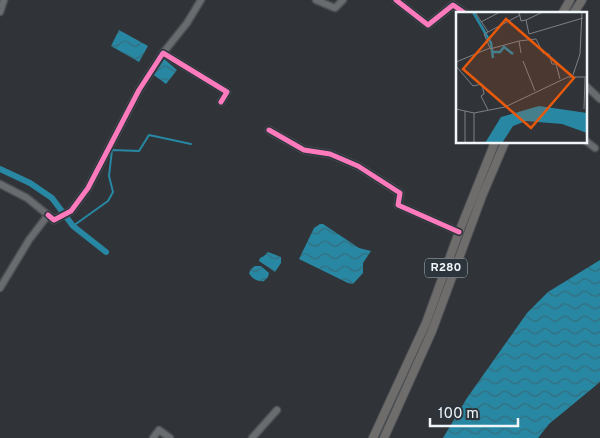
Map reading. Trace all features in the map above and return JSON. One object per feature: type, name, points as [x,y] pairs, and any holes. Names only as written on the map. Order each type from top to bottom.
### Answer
[{"type":"main road","points":[[563,12],[570,0]]},
{"type":"main road","points":[[574,12],[582,0]]},
{"type":"main road","name":"R280","points":[[373,438],[426,323],[459,232],[494,144]]},
{"type":"main road","name":"R280","points":[[384,438],[432,331],[479,205],[504,144]]},
{"type":"street","points":[[0,12],[4,0]]},
{"type":"street","points":[[0,184],[27,198],[54,220],[71,210],[88,188],[138,90],[163,53],[187,23],[201,0]]},
{"type":"street","points":[[316,0],[335,8],[343,0]]},
{"type":"street","points":[[396,0],[428,26],[453,5],[463,12]]},
{"type":"street","points":[[163,53],[227,92],[221,102]]},
{"type":"street","points":[[588,88],[600,99]]},
{"type":"street","points":[[269,130],[304,150],[330,154],[358,166],[400,193],[398,204],[459,232]]},
{"type":"street","points":[[588,143],[595,148]]},
{"type":"street","points":[[0,288],[28,240],[48,215]]},
{"type":"street","points":[[252,438],[277,410]]},
{"type":"street","points":[[154,438],[159,430],[170,438]]},
{"type":"water","points":[[119,30],[148,46],[139,62],[111,46]]},
{"type":"water","points":[[163,58],[177,70],[166,84],[151,73]]},
{"type":"water","points":[[323,224],[359,248],[371,251],[363,263],[363,273],[353,284],[299,259],[314,228]]},
{"type":"water","points":[[268,252],[281,257],[281,263],[275,272],[259,261]]},
{"type":"water","points":[[600,260],[600,382],[549,424],[538,438],[443,438],[467,398],[527,313],[548,292]]},
{"type":"water","points":[[255,266],[261,266],[269,273],[264,281],[255,280],[250,275],[251,269]]},
{"type":"waterway","points":[[73,226],[108,201],[113,192],[109,176],[112,150],[139,151],[149,135],[191,144]]},
{"type":"waterway","points":[[0,169],[30,183],[52,198],[73,226],[106,252]]},
{"type":"cycle path","points":[[396,0],[428,25],[453,5],[463,12]]},
{"type":"cycle path","points":[[48,215],[54,220],[71,211],[88,188],[139,90],[163,53],[227,92],[221,102]]},
{"type":"cycle path","points":[[269,130],[304,150],[330,154],[358,166],[400,193],[398,205],[459,232]]}]
